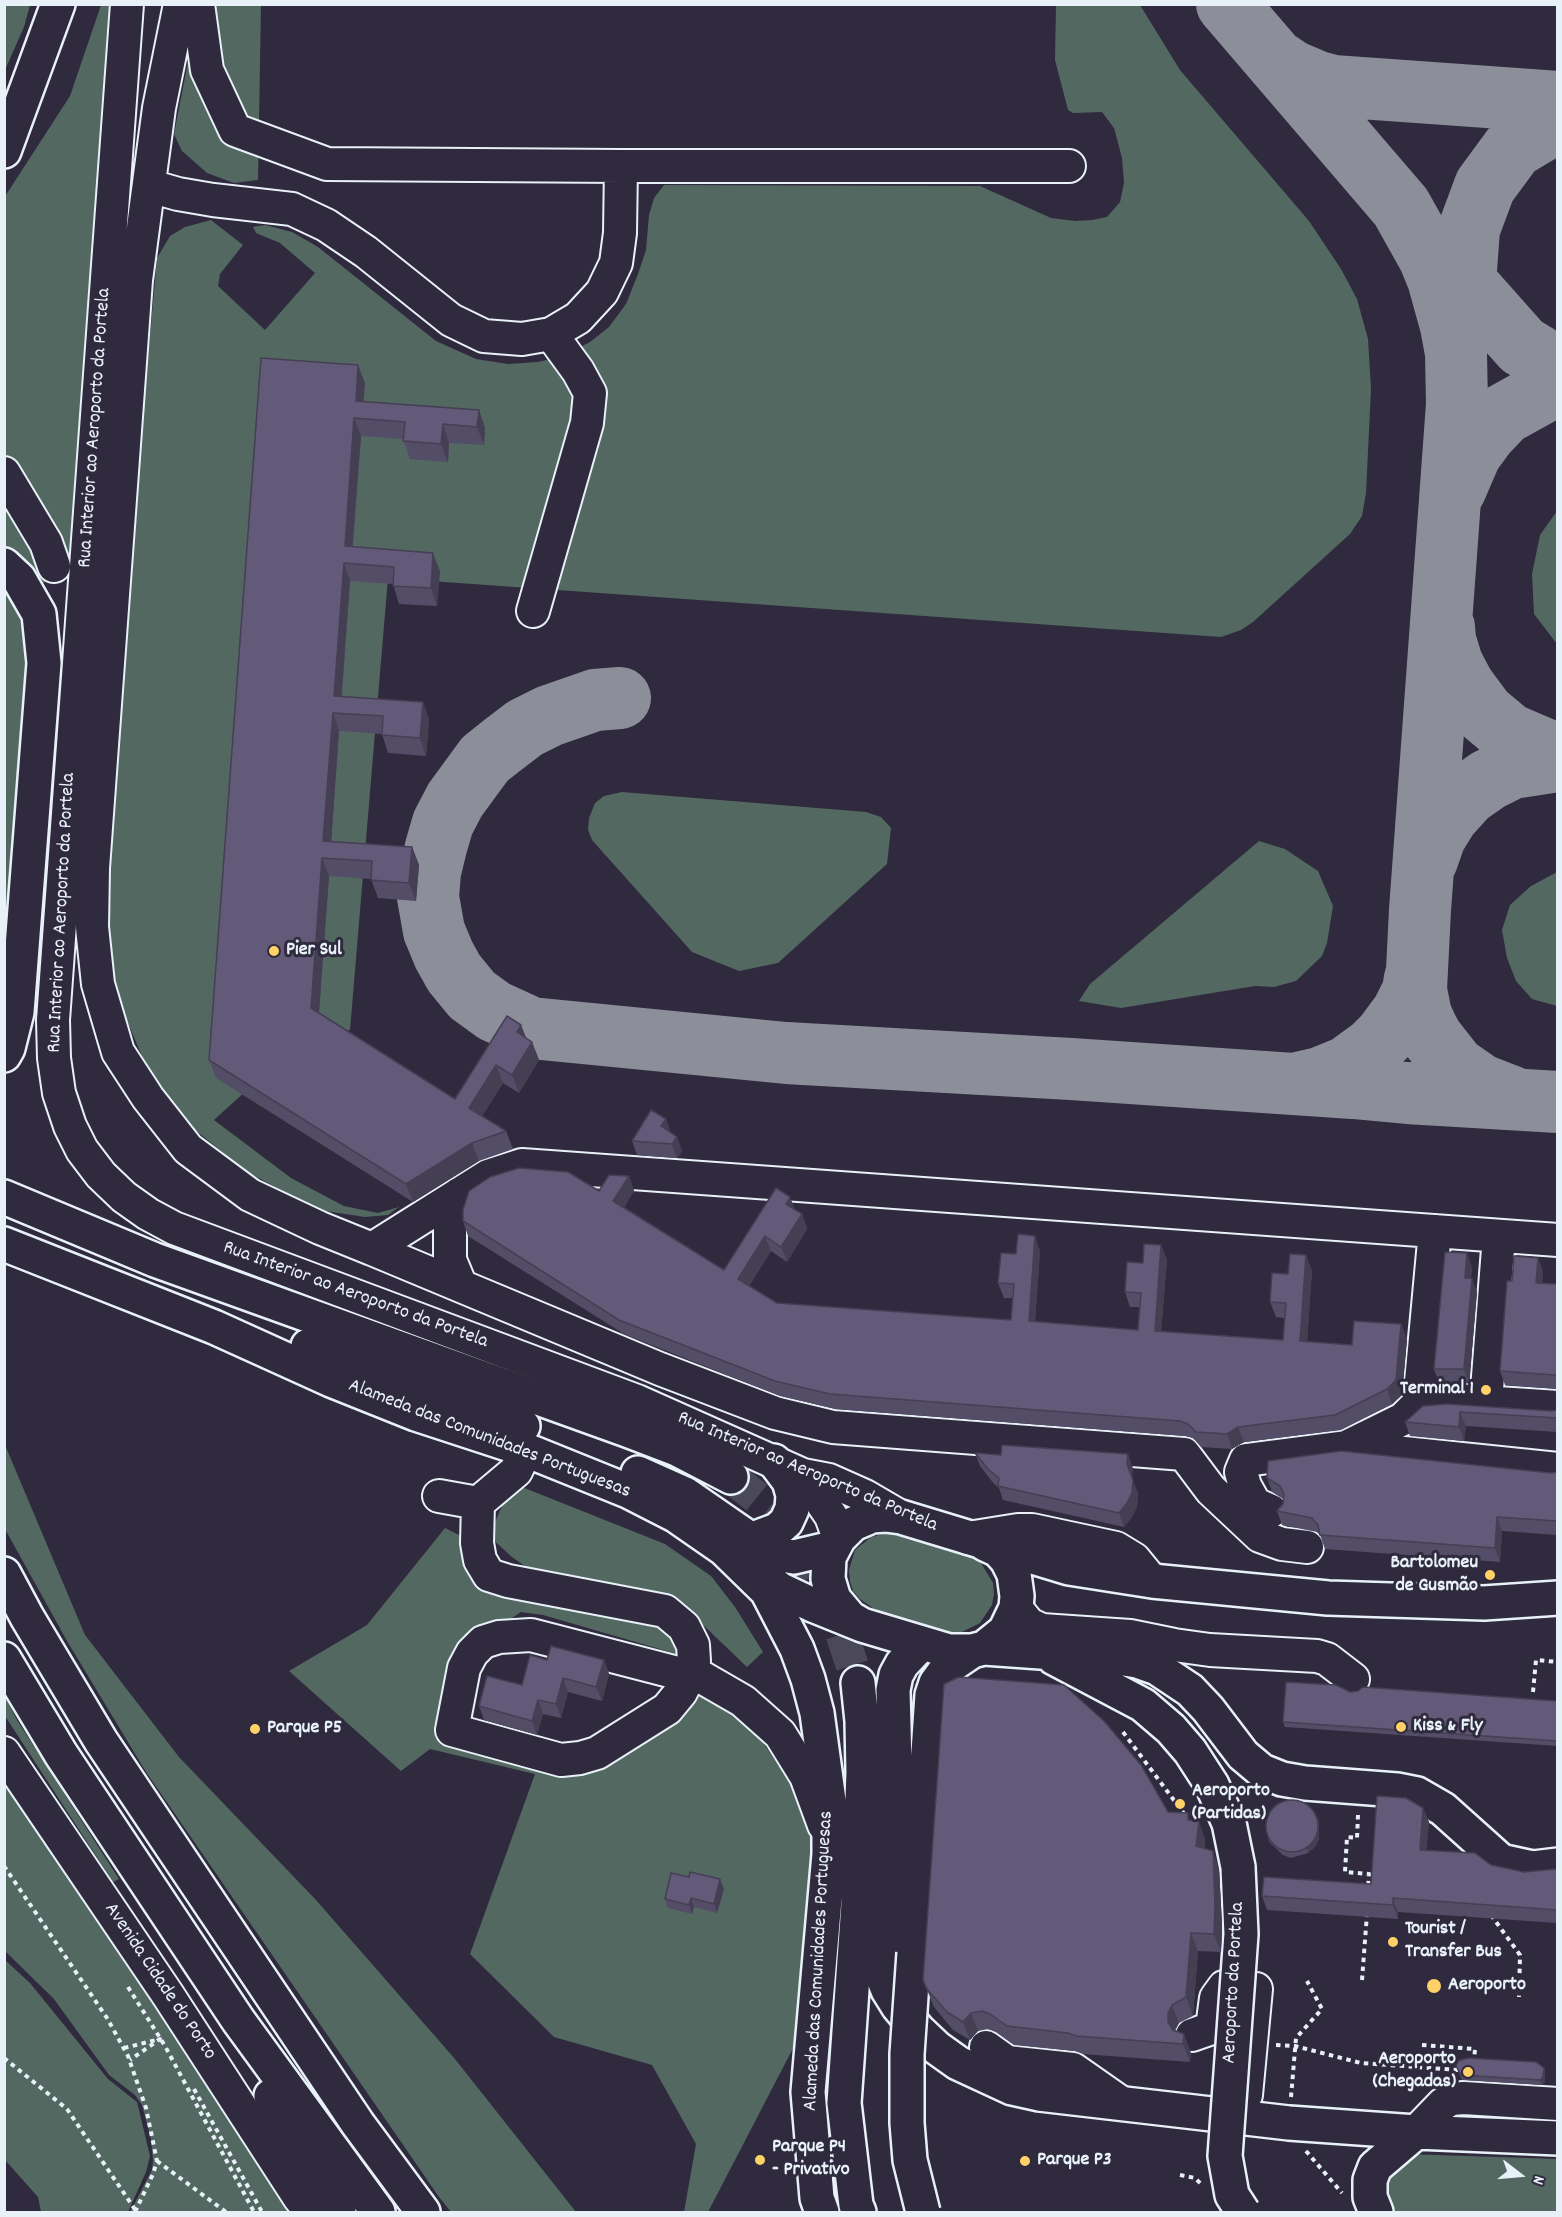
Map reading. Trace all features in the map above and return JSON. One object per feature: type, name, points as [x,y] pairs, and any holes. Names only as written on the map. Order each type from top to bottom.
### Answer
[{"type":"main road","points":[[4,151],[58,4]]},
{"type":"main road","points":[[4,565],[19,579],[39,614],[44,663],[16,1012],[8,1048],[4,1055]]},
{"type":"main road","points":[[4,1197],[155,1260],[677,1449],[731,1477]]},
{"type":"main road","name":"Alameda das Comunidades Portuguesas","points":[[4,1244],[214,1327],[331,1380],[416,1414],[526,1450],[630,1492],[737,1544],[767,1591],[797,1649],[817,1713],[824,1757],[829,1801],[828,1844],[808,2092],[817,2198],[822,2212]]},
{"type":"main road","points":[[155,1260],[187,1286],[208,1299],[330,1356],[549,1436],[685,1494],[710,1509],[737,1544],[781,1590],[815,1606],[862,1625],[957,1652],[978,1649],[1111,1657],[1137,1661],[1172,1676],[1190,1690],[1208,1709],[1243,1755],[1262,1771],[1282,1779],[1305,1783],[1397,1790],[1417,1794],[1443,1809],[1501,1860],[1533,1868],[1557,1865]]},
{"type":"main road","points":[[737,1544],[777,1530],[786,1522],[792,1509],[793,1495],[789,1481],[789,1468]]},
{"type":"main road","points":[[862,1625],[850,1618],[834,1599],[827,1570],[836,1543],[853,1524],[863,1519],[885,1515],[901,1517]]},
{"type":"main road","name":"Rua Interior ao Aeroporto da Portela","points":[[901,1517],[1070,1568],[1152,1581],[1328,1598],[1484,1603],[1557,1598]]},
{"type":"main road","name":"Rua Interior ao Aeroporto da Portela","points":[[976,1541],[998,1550],[1007,1560],[1016,1583],[1016,1608]]},
{"type":"main road","points":[[737,1544],[794,1557],[836,1543]]},
{"type":"main road","points":[[4,1574],[101,1741],[358,2124],[423,2212]]},
{"type":"main road","points":[[923,2212],[910,2160],[907,2123],[907,2054],[923,1945],[933,1777],[932,1695],[936,1683],[947,1668],[1005,1631],[1016,1608]]},
{"type":"main road","points":[[888,1990],[884,1934],[895,1764],[893,1690],[896,1675],[902,1664],[922,1643]]},
{"type":"main road","name":"Aeroporto da Portela","points":[[1044,1653],[1143,1705],[1171,1729],[1190,1751],[1212,1785],[1229,1823],[1238,1867],[1241,1934],[1225,2156],[1232,2195],[1243,2212]]},
{"type":"main road","points":[[4,1659],[61,1754],[238,2020],[378,2212]]},
{"type":"main road","name":"Alameda das Comunidades Portuguesas","points":[[858,1683],[862,1721],[863,1773],[858,1904],[844,2103],[856,2205],[859,2212]]},
{"type":"main road","points":[[858,1904],[874,1958],[888,1990],[918,2030],[958,2063],[1012,2088],[1040,2094],[1289,2123],[1557,2139]]},
{"type":"main road","points":[[238,2020],[276,2105],[339,2212]]},
{"type":"main road","points":[[1376,2212],[1372,2207],[1370,2197],[1370,2180],[1375,2167],[1416,2132]]},
{"type":"street","name":"Rua Interior ao Aeroporto da Portela","points":[[127,4],[53,1020],[54,1058],[59,1093],[70,1126],[82,1150],[101,1175],[124,1197],[148,1214],[174,1228],[637,1401],[789,1468],[829,1480],[865,1496],[901,1517]]},
{"type":"street","points":[[180,4],[159,108],[136,280],[93,868],[92,927],[98,984],[118,1052],[148,1098],[188,1149],[250,1195],[320,1228],[460,1284],[660,1369],[775,1413],[833,1427],[1246,1460],[1346,1447],[1557,1469]]},
{"type":"street","points":[[198,4],[207,70],[236,130],[327,164],[1069,166]]},
{"type":"street","points":[[150,186],[213,200],[292,209],[326,225],[366,252],[451,320],[484,336],[522,339],[551,334],[578,318],[602,292],[615,263],[620,233],[621,166]]},
{"type":"street","points":[[533,611],[587,423],[590,393],[578,370],[551,334]]},
{"type":"street","points":[[4,473],[46,543],[54,566]]},
{"type":"street","points":[[372,1249],[488,1176],[522,1165],[1557,1240]]},
{"type":"street","points":[[459,1194],[450,1222],[450,1260],[460,1284]]},
{"type":"street","points":[[1346,1447],[1403,1419],[1419,1403],[1435,1231]]},
{"type":"street","points":[[1486,1402],[1499,1236]]},
{"type":"street","points":[[1419,1403],[1452,1400],[1557,1407],[1557,1401]]},
{"type":"street","points":[[526,1450],[516,1471],[478,1503],[477,1543],[480,1560],[489,1575],[508,1581],[665,1611],[684,1627],[693,1646],[694,1661],[690,1673],[681,1692],[668,1709],[597,1753],[580,1758],[561,1760],[452,1730],[464,1668],[472,1653],[483,1642],[499,1637],[531,1635],[690,1673],[743,1701],[780,1734],[806,1776],[820,1813],[828,1844]]},
{"type":"street","points":[[1184,1454],[1211,1490],[1260,1536],[1282,1544],[1307,1548]]},
{"type":"street","points":[[1246,1460],[1240,1472],[1245,1486],[1255,1504],[1271,1511]]},
{"type":"street","points":[[789,1468],[831,1516],[836,1543]]},
{"type":"street","points":[[439,1496],[478,1503]]},
{"type":"street","points":[[1016,1608],[1029,1624],[1042,1630],[1130,1636],[1210,1650],[1317,1656],[1327,1659],[1353,1679]]},
{"type":"street","name":"Avenida Cidade do Porto","points":[[4,1753],[162,1985],[298,2197],[311,2212]]},
{"type":"street","points":[[1192,2035],[1212,2028],[1216,1998],[1209,1985],[1256,1989],[1246,2095],[1213,2114]]},
{"type":"street","points":[[986,2047],[1007,2062],[1073,2069],[1123,2104]]},
{"type":"street","points":[[1416,2132],[1443,2104],[1451,2099],[1557,2104]]},
{"type":"path","points":[[1533,1692],[1536,1660],[1557,1662]]},
{"type":"path","points":[[1123,1732],[1185,1815]]},
{"type":"path","points":[[1358,1815],[1357,1838],[1347,1837],[1345,1872],[1370,1874],[1368,1897]]},
{"type":"path","points":[[4,1866],[107,2018],[130,2060],[146,2108],[157,2161],[136,2212]]},
{"type":"path","points":[[1362,1980],[1367,1909]]},
{"type":"path","points":[[1487,1910],[1521,1955],[1519,1997]]},
{"type":"path","points":[[126,1985],[160,2039],[254,2212]]},
{"type":"path","points":[[124,2048],[160,2039]]},
{"type":"path","points":[[130,2060],[160,2039]]},
{"type":"path","points":[[1251,2043],[1295,2046],[1362,2063],[1462,2070]]},
{"type":"path","points":[[1422,2045],[1475,2049],[1473,2071]]},
{"type":"path","points":[[4,2058],[67,2109],[136,2212]]},
{"type":"path","points":[[157,2161],[226,2212]]},
{"type":"path","points":[[1180,2175],[1195,2178],[1206,2191]]},
{"type":"green space","points":[[5,4],[30,5],[24,27],[5,70]]},
{"type":"green space","points":[[101,5],[115,5],[70,570],[41,584],[5,547],[4,198],[70,96]]},
{"type":"green space","points":[[199,5],[261,5],[258,180],[234,183],[207,173],[182,151],[174,134]]},
{"type":"green space","points":[[1056,5],[1140,5],[1180,70],[1309,221],[1341,269],[1357,299],[1368,339],[1371,389],[1366,493],[1362,516],[1350,534],[1253,622],[1241,630],[1221,637],[388,578],[350,1030],[314,1029],[214,1120],[291,1178],[344,1206],[378,1213],[399,1207],[388,1215],[365,1217],[319,1210],[247,1172],[194,1129],[171,1102],[145,1063],[116,995],[110,946],[108,896],[138,471],[157,258],[170,236],[185,227],[211,220],[243,245],[220,274],[218,286],[265,330],[315,273],[280,243],[256,233],[253,227],[265,225],[292,232],[318,247],[436,341],[476,359],[508,364],[538,362],[563,356],[590,342],[609,327],[626,304],[638,274],[646,250],[649,215],[654,198],[664,185],[980,186],[1051,218],[1075,221],[1107,217],[1120,202],[1124,183],[1122,158],[1114,128],[1102,112],[1073,113],[1068,110],[1055,60]]},
{"type":"green space","points":[[1557,511],[1557,644],[1534,614],[1532,574],[1540,535]]},
{"type":"green space","points":[[5,584],[25,631],[32,676],[5,1008]]},
{"type":"green space","points":[[622,792],[866,812],[881,817],[891,828],[887,864],[778,963],[739,971],[692,952],[592,840],[588,830],[589,818],[595,803],[604,796]]},
{"type":"green space","points":[[1259,841],[1285,849],[1318,871],[1333,906],[1327,943],[1322,956],[1296,981],[1274,987],[1255,986],[1121,1008],[1079,1001],[1090,984]]},
{"type":"green space","points":[[1557,872],[1557,1006],[1532,999],[1516,981],[1507,958],[1502,930],[1510,905],[1531,886]]},
{"type":"green space","points":[[5,1445],[85,1635],[179,1757],[316,1900],[455,2059],[576,2212],[451,2212],[439,2197],[146,1772],[67,1641],[5,1529]]},
{"type":"green space","points":[[512,1483],[665,1544],[711,1576],[735,1607],[763,1652],[747,1667],[678,1601],[529,1569],[489,1536]]},
{"type":"green space","points":[[445,1528],[461,1536],[488,1588],[670,1625],[680,1641],[677,1654],[543,1615],[521,1612],[484,1637],[441,1728],[534,1769],[600,1771],[635,1749],[695,1697],[714,1694],[750,1723],[812,1816],[812,1944],[802,2031],[708,2212],[684,2212],[696,2144],[652,2065],[554,2037],[470,1954],[535,1774],[430,1749],[401,1771],[289,1671],[367,1625]]},
{"type":"green space","points":[[891,1532],[901,1533],[972,1557],[981,1563],[993,1583],[994,1594],[992,1605],[980,1623],[960,1633],[949,1633],[890,1617],[860,1599],[853,1591],[850,1581],[849,1570],[855,1550],[871,1537]]},
{"type":"green space","points":[[5,1697],[17,1720],[119,1879],[113,1882],[5,1716]]},
{"type":"green space","points":[[4,1776],[296,2212],[130,2212],[152,2170],[151,2139],[142,2105],[135,2095],[109,2075],[54,1999],[5,1951]]},
{"type":"green space","points":[[5,1960],[30,1983],[108,2079],[137,2102],[150,2156],[146,2172],[128,2212],[41,2212],[38,2197],[5,2160]]},
{"type":"green space","points":[[1406,2154],[1557,2159],[1557,2212],[1395,2212],[1386,2203],[1385,2171]]},
{"type":"building","points":[[261,358],[358,365],[356,401],[479,410],[477,427],[443,424],[441,444],[403,441],[405,422],[354,418],[345,546],[433,553],[431,588],[393,586],[394,567],[344,563],[334,696],[423,702],[420,738],[382,735],[383,716],[333,713],[323,841],[412,847],[409,883],[371,880],[372,861],[322,858],[311,1008],[455,1099],[507,1016],[521,1025],[517,1032],[532,1042],[512,1075],[496,1065],[469,1108],[506,1131],[472,1143],[406,1184],[209,1060]]},
{"type":"building","points":[[651,1110],[666,1119],[661,1126],[677,1137],[672,1144],[632,1141]]},
{"type":"building","points":[[519,1168],[568,1172],[599,1191],[609,1175],[629,1176],[613,1201],[724,1270],[776,1188],[790,1197],[786,1204],[802,1214],[781,1247],[765,1236],[738,1279],[777,1303],[1011,1320],[1014,1284],[998,1283],[1001,1253],[1016,1254],[1018,1234],[1035,1236],[1029,1321],[1138,1330],[1141,1293],[1125,1292],[1127,1262],[1143,1263],[1144,1244],[1161,1245],[1155,1331],[1283,1340],[1286,1303],[1270,1302],[1272,1273],[1288,1274],[1290,1254],[1306,1255],[1300,1341],[1352,1345],[1354,1321],[1401,1324],[1396,1380],[1387,1389],[1335,1415],[1238,1427],[1227,1434],[1196,1432],[1188,1424],[1180,1421],[830,1394],[775,1381],[619,1320],[463,1221],[463,1210],[469,1191],[490,1177]]},
{"type":"building","points":[[1445,1252],[1467,1253],[1465,1278],[1472,1278],[1464,1369],[1434,1369]]},
{"type":"building","points":[[1514,1256],[1538,1258],[1536,1283],[1557,1284],[1557,1376],[1500,1371],[1507,1281],[1512,1281]]},
{"type":"building","points":[[1447,1404],[1557,1410],[1557,1418],[1460,1412],[1459,1427],[1405,1422],[1423,1406]]},
{"type":"building","points":[[1002,1445],[1128,1454],[1127,1464],[1133,1480],[1132,1493],[1119,1513],[998,1486],[999,1478],[975,1453],[1001,1455]]},
{"type":"building","points":[[1341,1451],[1557,1472],[1557,1521],[1497,1517],[1495,1548],[1320,1535],[1318,1525],[1312,1518],[1277,1511],[1283,1504],[1284,1494],[1280,1486],[1267,1478],[1268,1461]]},
{"type":"building","points":[[551,1646],[604,1660],[596,1687],[563,1678],[556,1704],[538,1700],[532,1721],[479,1706],[487,1676],[522,1685],[530,1655],[547,1660]]},
{"type":"building","points":[[959,1677],[1064,1685],[1104,1721],[1141,1765],[1168,1812],[1188,1813],[1188,1820],[1199,1821],[1196,1846],[1213,1851],[1214,1934],[1191,1933],[1186,1997],[1172,2005],[1168,2013],[1168,2022],[1173,2030],[1184,2034],[1183,2044],[1076,2036],[1068,2033],[1007,2026],[982,2011],[971,2013],[963,2022],[947,2012],[927,1989],[923,1980],[944,1684]]},
{"type":"building","points":[[1286,1682],[1336,1685],[1350,1692],[1358,1691],[1363,1687],[1557,1701],[1557,1741],[1283,1722]]},
{"type":"building","points":[[1377,1796],[1406,1798],[1423,1808],[1420,1850],[1475,1853],[1491,1865],[1524,1872],[1557,1869],[1557,1910],[1393,1898],[1393,1905],[1262,1896],[1264,1877],[1371,1884]]},
{"type":"building","points":[[1287,1800],[1297,1800],[1311,1807],[1318,1826],[1311,1845],[1297,1852],[1287,1852],[1277,1848],[1270,1841],[1266,1831],[1266,1821],[1270,1811],[1277,1804]]},
{"type":"building","points":[[690,1872],[720,1879],[714,1904],[691,1898],[689,1905],[665,1899],[671,1873],[689,1877]]},
{"type":"building","points":[[1468,2058],[1536,2062],[1544,2068],[1543,2077],[1540,2080],[1461,2075],[1456,2066],[1458,2061]]},
{"type":"taxiway","points":[[1227,4],[1401,207],[1429,257],[1438,279],[1451,326],[1456,353],[1457,404],[1416,990],[1421,1015],[1427,1028],[1455,1067],[1481,1085],[1512,1097]]},
{"type":"taxiway","points":[[1277,61],[1292,71],[1333,86],[1558,102]]},
{"type":"taxiway","points":[[1462,325],[1469,229],[1485,186],[1513,148],[1558,121]]},
{"type":"taxiway","points":[[1450,265],[1522,346],[1558,368]]},
{"type":"taxiway","points":[[1455,490],[1471,453],[1504,414],[1549,389],[1558,388]]},
{"type":"taxiway","points":[[1444,627],[1445,640],[1452,663],[1464,686],[1484,713],[1509,734],[1558,755]]},
{"type":"taxiway","points":[[620,698],[595,700],[549,716],[525,728],[485,759],[455,800],[443,823],[436,847],[430,872],[428,897],[434,931],[444,955],[454,973],[472,995],[494,1011],[531,1028],[786,1053],[1071,1069],[1558,1102]]},
{"type":"taxiway","points":[[1427,860],[1435,837],[1448,816],[1468,794],[1488,780],[1512,768],[1558,761]]},
{"type":"taxiway","points":[[1298,1083],[1320,1078],[1347,1067],[1373,1048],[1402,1013],[1413,991],[1415,978]]},
{"type":"tunnel","points":[[731,1477],[776,1513],[794,1540],[835,1613],[858,1683]]},
{"type":"place","name":"Pier Sul","points":[[274,951]]},
{"type":"place","name":"Terminal 1","points":[[1486,1390]]},
{"type":"place","name":"Bartolomeu de Gusmão","points":[[1490,1575]]},
{"type":"place","name":"Kiss & Fly","points":[[1401,1727]]},
{"type":"place","name":"Parque P5","points":[[255,1729]]},
{"type":"place","name":"Aeroporto (Partidas)","points":[[1180,1804]]},
{"type":"place","name":"Tourist / Transfer Bus","points":[[1393,1942]]},
{"type":"place","name":"Aeroporto","points":[[1434,1986]]},
{"type":"place","name":"Aeroporto (Chegadas)","points":[[1468,2072]]},
{"type":"place","name":"Parque P4 - Privativo","points":[[760,2160]]},
{"type":"place","name":"Parque P3","points":[[1025,2161]]}]
